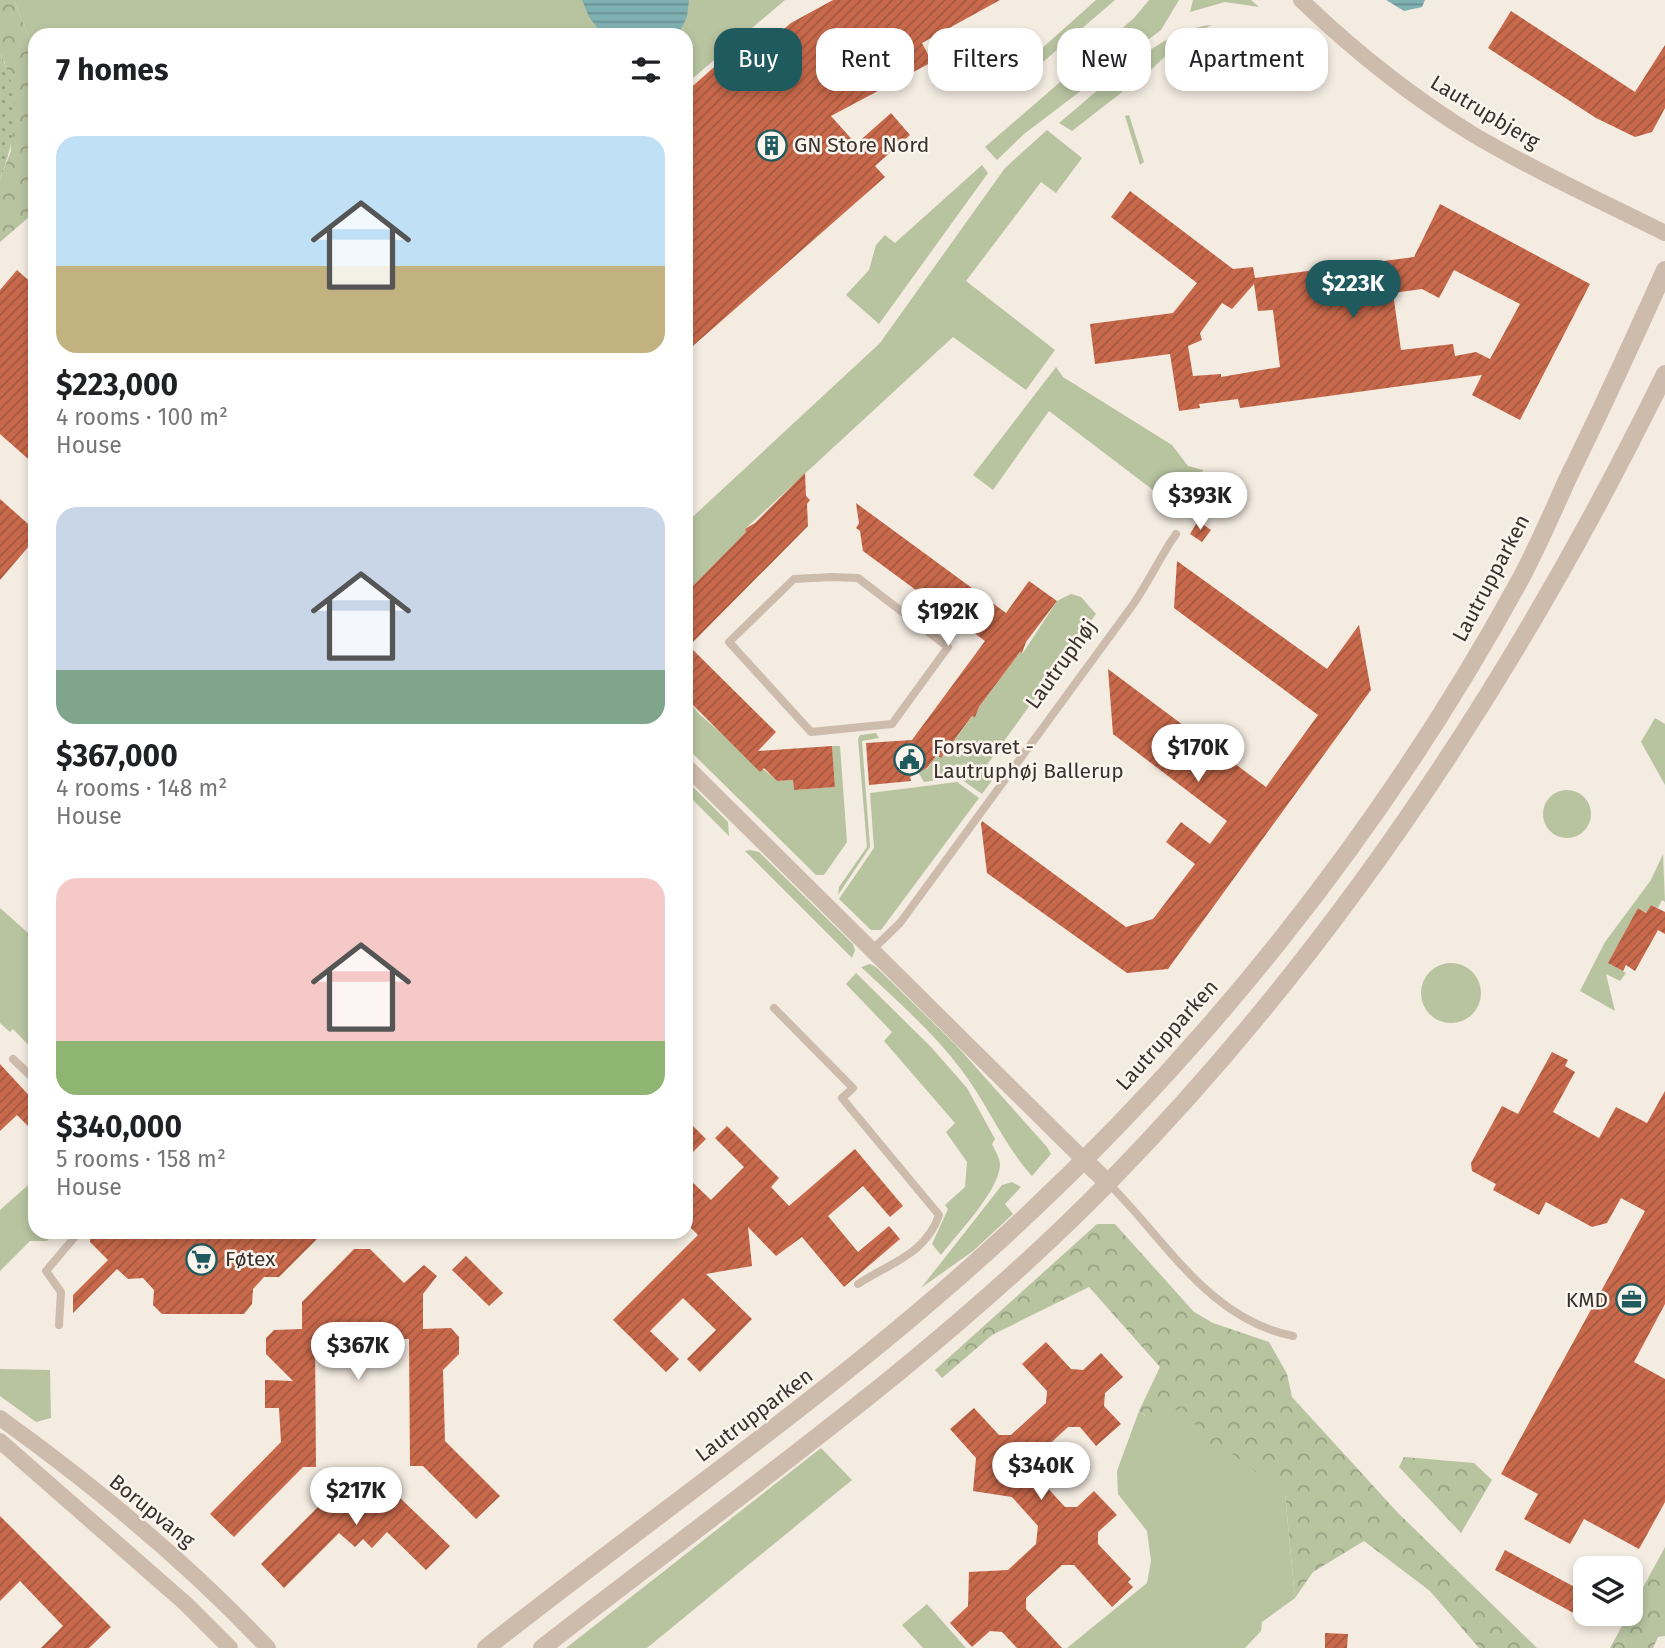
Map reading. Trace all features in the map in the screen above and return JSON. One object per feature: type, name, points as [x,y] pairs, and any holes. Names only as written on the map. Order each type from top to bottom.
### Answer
[{"type":"street","name":"Lautrupbjerg","points":[[1301,0],[1341,37],[1405,88],[1475,135],[1665,233]]},
{"type":"street","name":"Lautrupparken","points":[[486,1648],[856,1366],[990,1250],[1083,1159],[1229,1002],[1352,845],[1393,785],[1521,578],[1665,270]]},
{"type":"street","points":[[542,1648],[890,1379],[1000,1284],[1108,1183],[1202,1083],[1288,981],[1404,827],[1493,690],[1595,514],[1665,374]]},
{"type":"street","points":[[693,773],[1108,1183]]},
{"type":"street","name":"Borupvang","points":[[0,1418],[48,1453],[185,1564],[268,1648]]},
{"type":"street","points":[[0,1441],[186,1604],[230,1648]]},
{"type":"lane","name":"Lautruphøj","points":[[872,950],[900,923],[1153,578],[1154,565],[1176,534]]},
{"type":"lane","points":[[832,577],[858,578],[948,647],[891,724],[811,732],[729,642],[794,579],[832,577]]},
{"type":"lane","points":[[774,1008],[853,1088],[842,1098],[939,1215],[934,1231],[907,1258],[858,1284]]},
{"type":"lane","points":[[13,1059],[28,1073]]},
{"type":"lane","points":[[1108,1183],[1214,1299],[1251,1323],[1293,1336]]},
{"type":"lane","points":[[60,1325],[61,1292],[46,1271],[73,1239]]},
{"type":"green space","points":[[0,0],[14,0],[28,34],[28,218],[0,242],[0,179],[11,151],[5,63],[0,54]]},
{"type":"green space","points":[[14,0],[785,0],[752,28],[714,28],[714,60],[693,78],[693,28],[28,28],[28,34]]},
{"type":"green space","points":[[1096,0],[1115,0],[1082,28],[1065,28]]},
{"type":"green space","points":[[1149,0],[1179,0],[1161,30],[1151,38],[1151,28],[1122,28]]},
{"type":"green space","points":[[1193,0],[1251,0],[1259,7],[1225,2],[1190,12]]},
{"type":"green space","points":[[1057,35],[1057,50],[1043,62],[1043,47]]},
{"type":"green space","points":[[1165,41],[1165,56],[1151,70],[1151,50]]},
{"type":"green space","points":[[0,54],[12,84],[14,117],[10,148],[0,179]]},
{"type":"green space","points":[[1057,85],[1057,91],[1081,91],[1024,134],[997,160],[985,147]]},
{"type":"green space","points":[[1098,91],[1123,91],[1072,131],[1059,123]]},
{"type":"green space","points":[[1129,115],[1144,162],[1140,165],[1125,116]]},
{"type":"green space","points":[[1047,130],[1082,158],[1056,193],[1041,182],[966,281],[1055,350],[1026,390],[953,337],[745,529],[746,532],[693,586],[693,517],[880,343],[1005,168]]},
{"type":"green space","points":[[982,165],[988,173],[879,324],[846,295],[869,270],[876,245],[885,235],[895,243]]},
{"type":"green space","points":[[1056,367],[1063,377],[1172,445],[1188,466],[1203,470],[1186,515],[1049,411],[993,490],[973,475]]},
{"type":"green space","points":[[1071,594],[1081,597],[1096,614],[986,766],[996,775],[982,794],[958,777],[924,782],[917,770],[927,769],[937,755],[942,757],[1020,652],[1023,653],[1057,601]]},
{"type":"green space","points":[[693,707],[777,781],[793,780],[794,790],[835,787],[832,746],[840,746],[847,842],[824,875],[816,875],[693,754]]},
{"type":"green space","points":[[1655,718],[1665,724],[1665,785],[1641,742]]},
{"type":"green space","points":[[876,733],[879,738],[862,741],[870,847],[838,895],[839,887],[867,847],[858,739],[860,735]]},
{"type":"green space","points":[[957,782],[979,798],[881,930],[871,930],[839,899],[874,848],[870,793]]},
{"type":"green space","points":[[693,787],[728,822],[729,836],[693,800]]},
{"type":"green space","points":[[1567,790],[1584,797],[1591,814],[1584,831],[1567,838],[1550,831],[1543,814],[1550,797]]},
{"type":"green space","points":[[745,851],[759,852],[853,944],[855,950],[852,958]]},
{"type":"green space","points":[[1663,854],[1665,902],[1662,900],[1658,908],[1651,905],[1647,913],[1638,908],[1609,963],[1626,973],[1620,981],[1606,974],[1615,1011],[1580,991],[1605,942],[1651,880]]},
{"type":"green space","points":[[0,908],[28,933],[28,1045],[13,1029],[10,1032],[0,1023]]},
{"type":"green space","points":[[1451,963],[1468,968],[1476,976],[1481,993],[1476,1010],[1468,1018],[1451,1023],[1434,1018],[1426,1010],[1421,993],[1426,976],[1434,968]]},
{"type":"green space","points":[[870,964],[956,1045],[1047,1147],[1051,1154],[1032,1176],[1012,1151],[970,1081],[949,1054],[861,967]]},
{"type":"green space","points":[[856,973],[931,1047],[967,1088],[995,1139],[992,1144],[1000,1165],[993,1187],[941,1255],[932,1244],[948,1209],[945,1205],[965,1187],[967,1162],[946,1132],[955,1123],[884,1041],[892,1032],[846,984]]},
{"type":"green space","points":[[1012,1182],[1021,1187],[1005,1204],[1013,1214],[973,1251],[921,1288],[1002,1185]]},
{"type":"green space","points":[[28,1185],[28,1239],[49,1239],[30,1241],[0,1271],[0,1210]]},
{"type":"green space","points":[[1097,1224],[1115,1224],[1194,1312],[1213,1323],[1269,1342],[1287,1374],[1292,1397],[1398,1513],[1537,1648],[1479,1648],[1430,1591],[1364,1541],[1313,1572],[1295,1598],[1285,1494],[1231,1453],[1218,1454],[1182,1407],[1155,1423],[1139,1411],[1160,1367],[1089,1287],[992,1335],[942,1378],[935,1370]]},
{"type":"green space","points":[[1176,1353],[1285,1494],[1295,1598],[1262,1622],[1261,1631],[1245,1648],[1067,1648],[1147,1583],[1151,1561],[1147,1531],[1118,1494],[1117,1471],[1139,1411],[1145,1416]]},
{"type":"green space","points":[[0,1369],[50,1370],[51,1418],[36,1422],[0,1396]]},
{"type":"green space","points":[[821,1448],[852,1480],[647,1648],[566,1648]]},
{"type":"green space","points":[[1404,1457],[1474,1463],[1492,1480],[1461,1533],[1399,1467]]},
{"type":"green space","points":[[1665,1547],[1665,1636],[1658,1637],[1653,1648],[1610,1648],[1622,1626],[1643,1626],[1643,1587]]},
{"type":"green space","points":[[927,1604],[966,1648],[923,1648],[902,1625]]},
{"type":"water","points":[[582,0],[689,0],[687,17],[682,28],[598,28],[589,17]]},
{"type":"water","points":[[1386,0],[1425,0],[1422,7],[1404,11]]},
{"type":"building","name":"GN Store Nord","points":[[833,0],[1000,0],[949,28],[928,28],[928,40],[922,43],[928,54],[928,64],[914,72],[914,28],[816,28],[816,91],[878,91],[831,116],[856,144],[891,113],[910,135],[875,166],[885,177],[693,346],[693,86],[714,67],[714,91],[802,91],[802,28],[785,28]]},
{"type":"building","points":[[1511,11],[1635,92],[1665,45],[1665,108],[1652,132],[1635,137],[1596,118],[1488,48]]},
{"type":"building","points":[[1130,191],[1233,269],[1253,267],[1255,278],[1414,257],[1440,204],[1590,284],[1520,420],[1472,395],[1482,375],[1240,408],[1238,399],[1199,404],[1200,408],[1179,411],[1170,354],[1095,364],[1090,324],[1173,313],[1197,283],[1111,217]],"holes":[[[1454,270],[1520,304],[1490,359],[1476,352],[1455,356],[1453,344],[1401,350],[1393,293],[1422,289],[1439,298]],[[1254,284],[1258,311],[1273,310],[1280,367],[1221,377],[1221,374],[1193,376],[1188,346],[1202,340],[1200,333],[1222,303],[1232,309]]]},
{"type":"building","points":[[17,270],[28,280],[28,459],[0,434],[0,290]]},
{"type":"building","points":[[805,473],[806,496],[810,500],[807,504],[808,526],[693,642],[693,586],[746,532],[745,529],[755,523]]},
{"type":"building","points":[[0,499],[28,524],[28,547],[0,580]]},
{"type":"building","points":[[856,503],[1006,613],[1029,581],[1057,601],[1026,642],[1022,653],[1020,652],[979,707],[975,717],[972,716],[941,758],[937,755],[927,768],[910,777],[911,781],[869,785],[866,743],[912,740],[985,641],[863,551],[860,531],[856,528],[859,523]]},
{"type":"building","points":[[1198,521],[1211,530],[1202,542],[1190,534]]},
{"type":"building","points":[[1177,561],[1327,669],[1359,625],[1371,690],[1168,969],[1127,973],[987,873],[981,824],[982,821],[1126,927],[1153,919],[1195,864],[1166,842],[1181,822],[1210,844],[1227,821],[1113,734],[1108,669],[1266,787],[1318,715],[1174,608]]},
{"type":"building","points":[[693,650],[776,732],[758,751],[832,746],[835,787],[794,790],[793,780],[777,781],[764,768],[760,772],[693,705]]},
{"type":"building","points":[[1651,905],[1665,912],[1665,934],[1658,930],[1635,971],[1626,965],[1623,971],[1608,963],[1638,908],[1646,913]]},
{"type":"building","name":"KMD","points":[[1552,1052],[1568,1060],[1565,1066],[1575,1072],[1553,1112],[1599,1138],[1616,1107],[1647,1123],[1665,1091],[1665,1304],[1634,1362],[1665,1379],[1665,1502],[1639,1549],[1584,1519],[1570,1544],[1524,1519],[1538,1494],[1501,1474],[1645,1211],[1621,1198],[1607,1223],[1592,1227],[1546,1202],[1539,1215],[1493,1190],[1496,1184],[1472,1171],[1471,1163],[1502,1106],[1518,1114]]},
{"type":"building","points":[[0,1064],[28,1094],[28,1126],[17,1115],[0,1131]]},
{"type":"building","points":[[693,1126],[706,1139],[693,1152]]},
{"type":"building","points":[[727,1126],[779,1178],[771,1187],[789,1206],[855,1149],[903,1206],[890,1217],[863,1186],[828,1216],[858,1252],[889,1226],[900,1239],[844,1287],[802,1237],[776,1256],[748,1227],[752,1266],[706,1274],[752,1319],[700,1372],[687,1359],[716,1330],[683,1298],[650,1331],[679,1359],[666,1372],[613,1320],[698,1235],[693,1230],[693,1183],[711,1200],[744,1167],[715,1138]]},
{"type":"building","name":"Føtex","points":[[90,1239],[317,1239],[279,1277],[264,1277],[253,1289],[252,1304],[244,1314],[162,1314],[153,1305],[154,1290],[143,1278],[128,1279],[117,1269],[73,1313],[73,1295],[108,1260]]},
{"type":"building","points":[[354,1249],[370,1249],[404,1283],[424,1265],[437,1276],[423,1294],[423,1329],[451,1328],[459,1337],[459,1354],[443,1370],[445,1441],[500,1496],[476,1519],[423,1466],[410,1466],[409,1339],[373,1338],[373,1344],[352,1344],[352,1339],[315,1340],[316,1467],[303,1467],[234,1537],[210,1514],[281,1442],[279,1408],[265,1408],[265,1380],[293,1381],[266,1354],[266,1338],[274,1330],[302,1329],[302,1302]]},
{"type":"building","points":[[466,1256],[503,1293],[489,1306],[452,1270]]},
{"type":"building","points":[[1046,1342],[1071,1369],[1083,1370],[1101,1353],[1123,1377],[1105,1393],[1104,1406],[1121,1424],[1096,1446],[1080,1427],[1068,1427],[1032,1460],[1032,1471],[1065,1507],[1077,1507],[1094,1491],[1117,1515],[1098,1532],[1098,1544],[1131,1579],[1128,1582],[1133,1587],[1112,1607],[1074,1565],[1062,1565],[1026,1598],[1026,1609],[1062,1648],[1017,1648],[1002,1632],[990,1631],[972,1647],[950,1623],[968,1606],[969,1572],[1008,1570],[1036,1544],[1038,1526],[1012,1497],[973,1491],[976,1458],[950,1429],[974,1408],[999,1435],[1011,1435],[1046,1403],[1047,1391],[1022,1364]]},
{"type":"building","points":[[330,1481],[396,1481],[396,1494],[450,1546],[426,1570],[387,1532],[372,1548],[363,1539],[355,1547],[339,1533],[284,1588],[261,1564],[331,1494]]},
{"type":"building","points":[[0,1516],[111,1627],[89,1648],[41,1648],[63,1626],[20,1581],[0,1601]]},
{"type":"building","points":[[1505,1550],[1573,1586],[1573,1613],[1495,1570]]},
{"type":"building","points":[[1325,1633],[1348,1634],[1347,1648],[1325,1648]]},
{"type":"place","name":"GN Store Nord","points":[[771,145]]},
{"type":"place","name":"Forsvaret - Lautruphøj Ballerup","points":[[910,759]]},
{"type":"place","name":"Føtex","points":[[202,1259]]},
{"type":"place","name":"KMD","points":[[1631,1300]]}]
